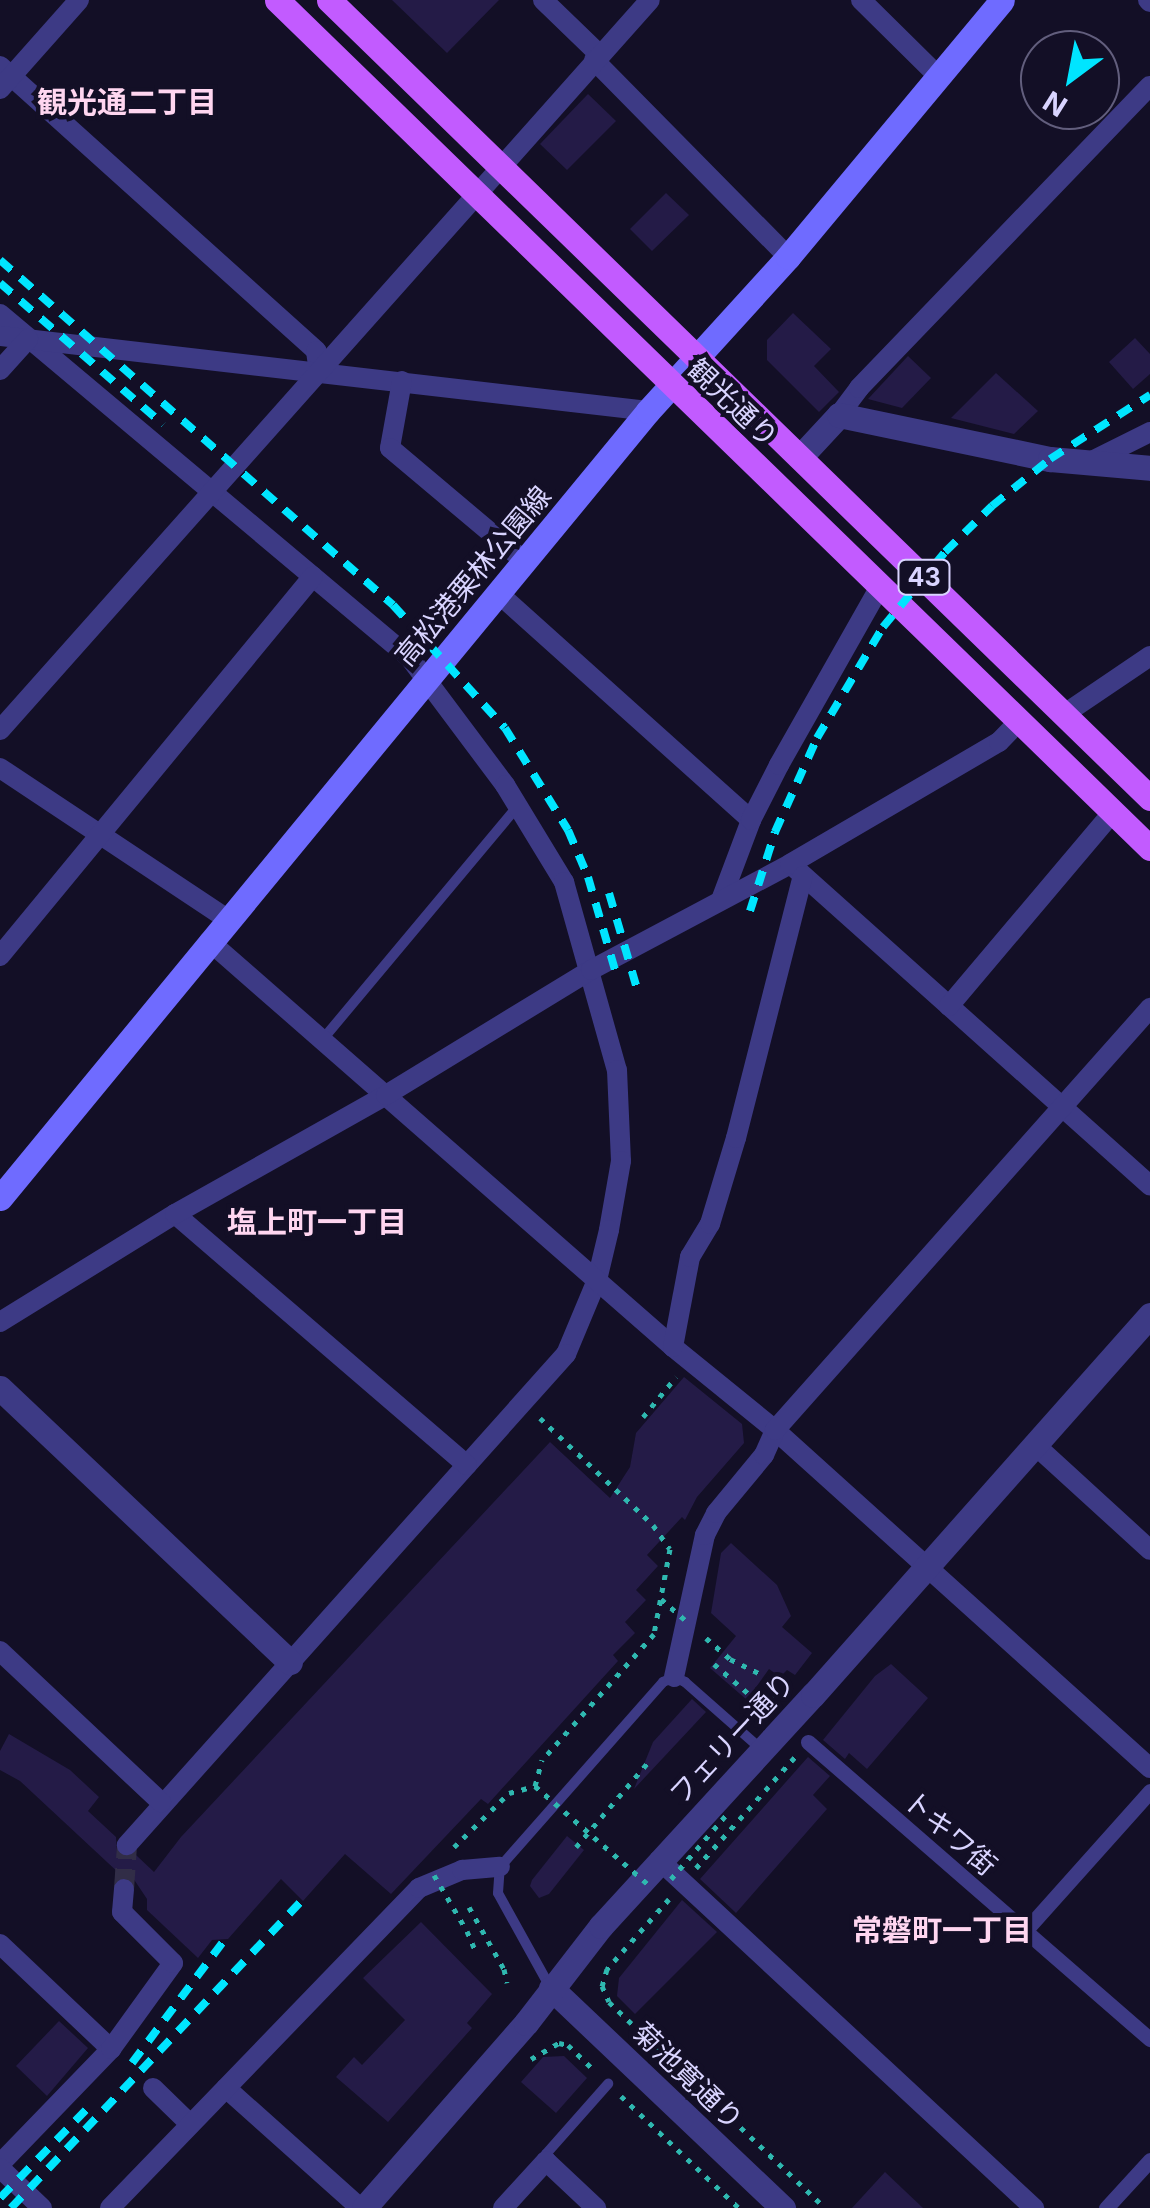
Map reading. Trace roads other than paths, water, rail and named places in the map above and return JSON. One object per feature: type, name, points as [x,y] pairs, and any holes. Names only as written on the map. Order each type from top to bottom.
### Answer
[{"type":"main road","name":"観光通り","points":[[276,0],[1150,848]]},
{"type":"main road","name":"観光通り","points":[[329,0],[1150,798]]},
{"type":"main road","name":"高松港栗林公園線","points":[[0,1198],[648,411],[788,257],[1002,0]]},
{"type":"street","points":[[80,0],[4,77],[316,351],[320,372]]},
{"type":"street","points":[[542,0],[788,257]]},
{"type":"street","points":[[0,730],[650,0]]},
{"type":"street","points":[[861,0],[938,76]]},
{"type":"street","points":[[801,456],[858,388],[1150,86]]},
{"type":"street","points":[[0,314],[410,658],[518,805],[564,882],[617,1070],[621,1161],[597,1280],[566,1354],[126,1845]]},
{"type":"street","points":[[0,336],[648,411]]},
{"type":"street","points":[[0,370],[28,338]]},
{"type":"street","points":[[402,381],[390,448],[524,561]]},
{"type":"street","points":[[839,415],[1088,463],[1150,468]]},
{"type":"street","points":[[1088,463],[1150,432]]},
{"type":"street","points":[[0,956],[313,576]]},
{"type":"street","points":[[721,900],[751,820],[816,696],[881,586]]},
{"type":"street","points":[[498,593],[751,820]]},
{"type":"street","points":[[1063,714],[1150,656]]},
{"type":"street","points":[[0,1322],[175,1214],[386,1094],[591,970],[721,900],[797,870],[998,742],[1020,720]]},
{"type":"street","points":[[0,768],[227,919]]},
{"type":"street","points":[[948,1006],[1113,812]]},
{"type":"street","points":[[797,870],[1150,1186]]},
{"type":"street","points":[[669,1356],[690,1256],[710,1224],[736,1138],[797,870]]},
{"type":"street","points":[[209,940],[597,1280],[669,1356],[774,1430],[1150,1768]]},
{"type":"street","points":[[674,1677],[705,1535],[716,1514],[764,1455],[774,1430],[1150,1008]]},
{"type":"street","points":[[175,1214],[467,1465]]},
{"type":"street","name":"フェリー通り","points":[[362,2208],[526,2023],[551,1988],[671,1874],[761,1749],[1150,1315]]},
{"type":"street","points":[[0,1388],[290,1662]]},
{"type":"street","points":[[1034,1444],[1150,1550]]},
{"type":"street","points":[[0,1651],[161,1802]]},
{"type":"street","name":"トキワ街","points":[[808,1742],[1150,2040]]},
{"type":"street","points":[[1024,1932],[1150,1791]]},
{"type":"street","points":[[110,2208],[419,1888],[462,1870],[500,1867]]},
{"type":"street","points":[[671,1874],[1034,2208]]},
{"type":"street","points":[[42,2208],[0,2166],[111,2050],[173,1963],[122,1912],[124,1889]]},
{"type":"street","points":[[0,1944],[111,2050]]},
{"type":"street","name":"菊池寛通り","points":[[551,1988],[783,2208]]},
{"type":"street","points":[[152,2088],[190,2124]]},
{"type":"street","points":[[226,2088],[362,2208]]},
{"type":"street","points":[[1106,2208],[1150,2160]]},
{"type":"street","points":[[515,2204],[546,2161],[596,2208]]},
{"type":"lane","points":[[323,1039],[518,805]]},
{"type":"lane","points":[[551,1988],[498,1894],[500,1867],[663,1682],[674,1677],[761,1749]]},
{"type":"lane","points":[[546,2161],[546,2154],[608,2084]]},
{"type":"tunnel","points":[[124,1889],[127,1845]]},
{"type":"railway","points":[[0,260],[393,605],[505,728],[568,830],[588,877],[618,980]]},
{"type":"railway","points":[[0,283],[163,424]]},
{"type":"railway","points":[[750,911],[775,832],[817,738],[883,627],[945,552],[992,506],[1050,459],[1150,395]]},
{"type":"railway","points":[[609,893],[637,989]]},
{"type":"railway","points":[[11,2208],[302,1900]]},
{"type":"railway","points":[[132,2063],[225,1939]]},
{"type":"railway","points":[[0,2198],[87,2109]]},
{"type":"district","name":"観光通二丁目","points":[[127,102]]},
{"type":"district","name":"塩上町一丁目","points":[[317,1222]]},
{"type":"district","name":"常磐町一丁目","points":[[942,1930]]}]
